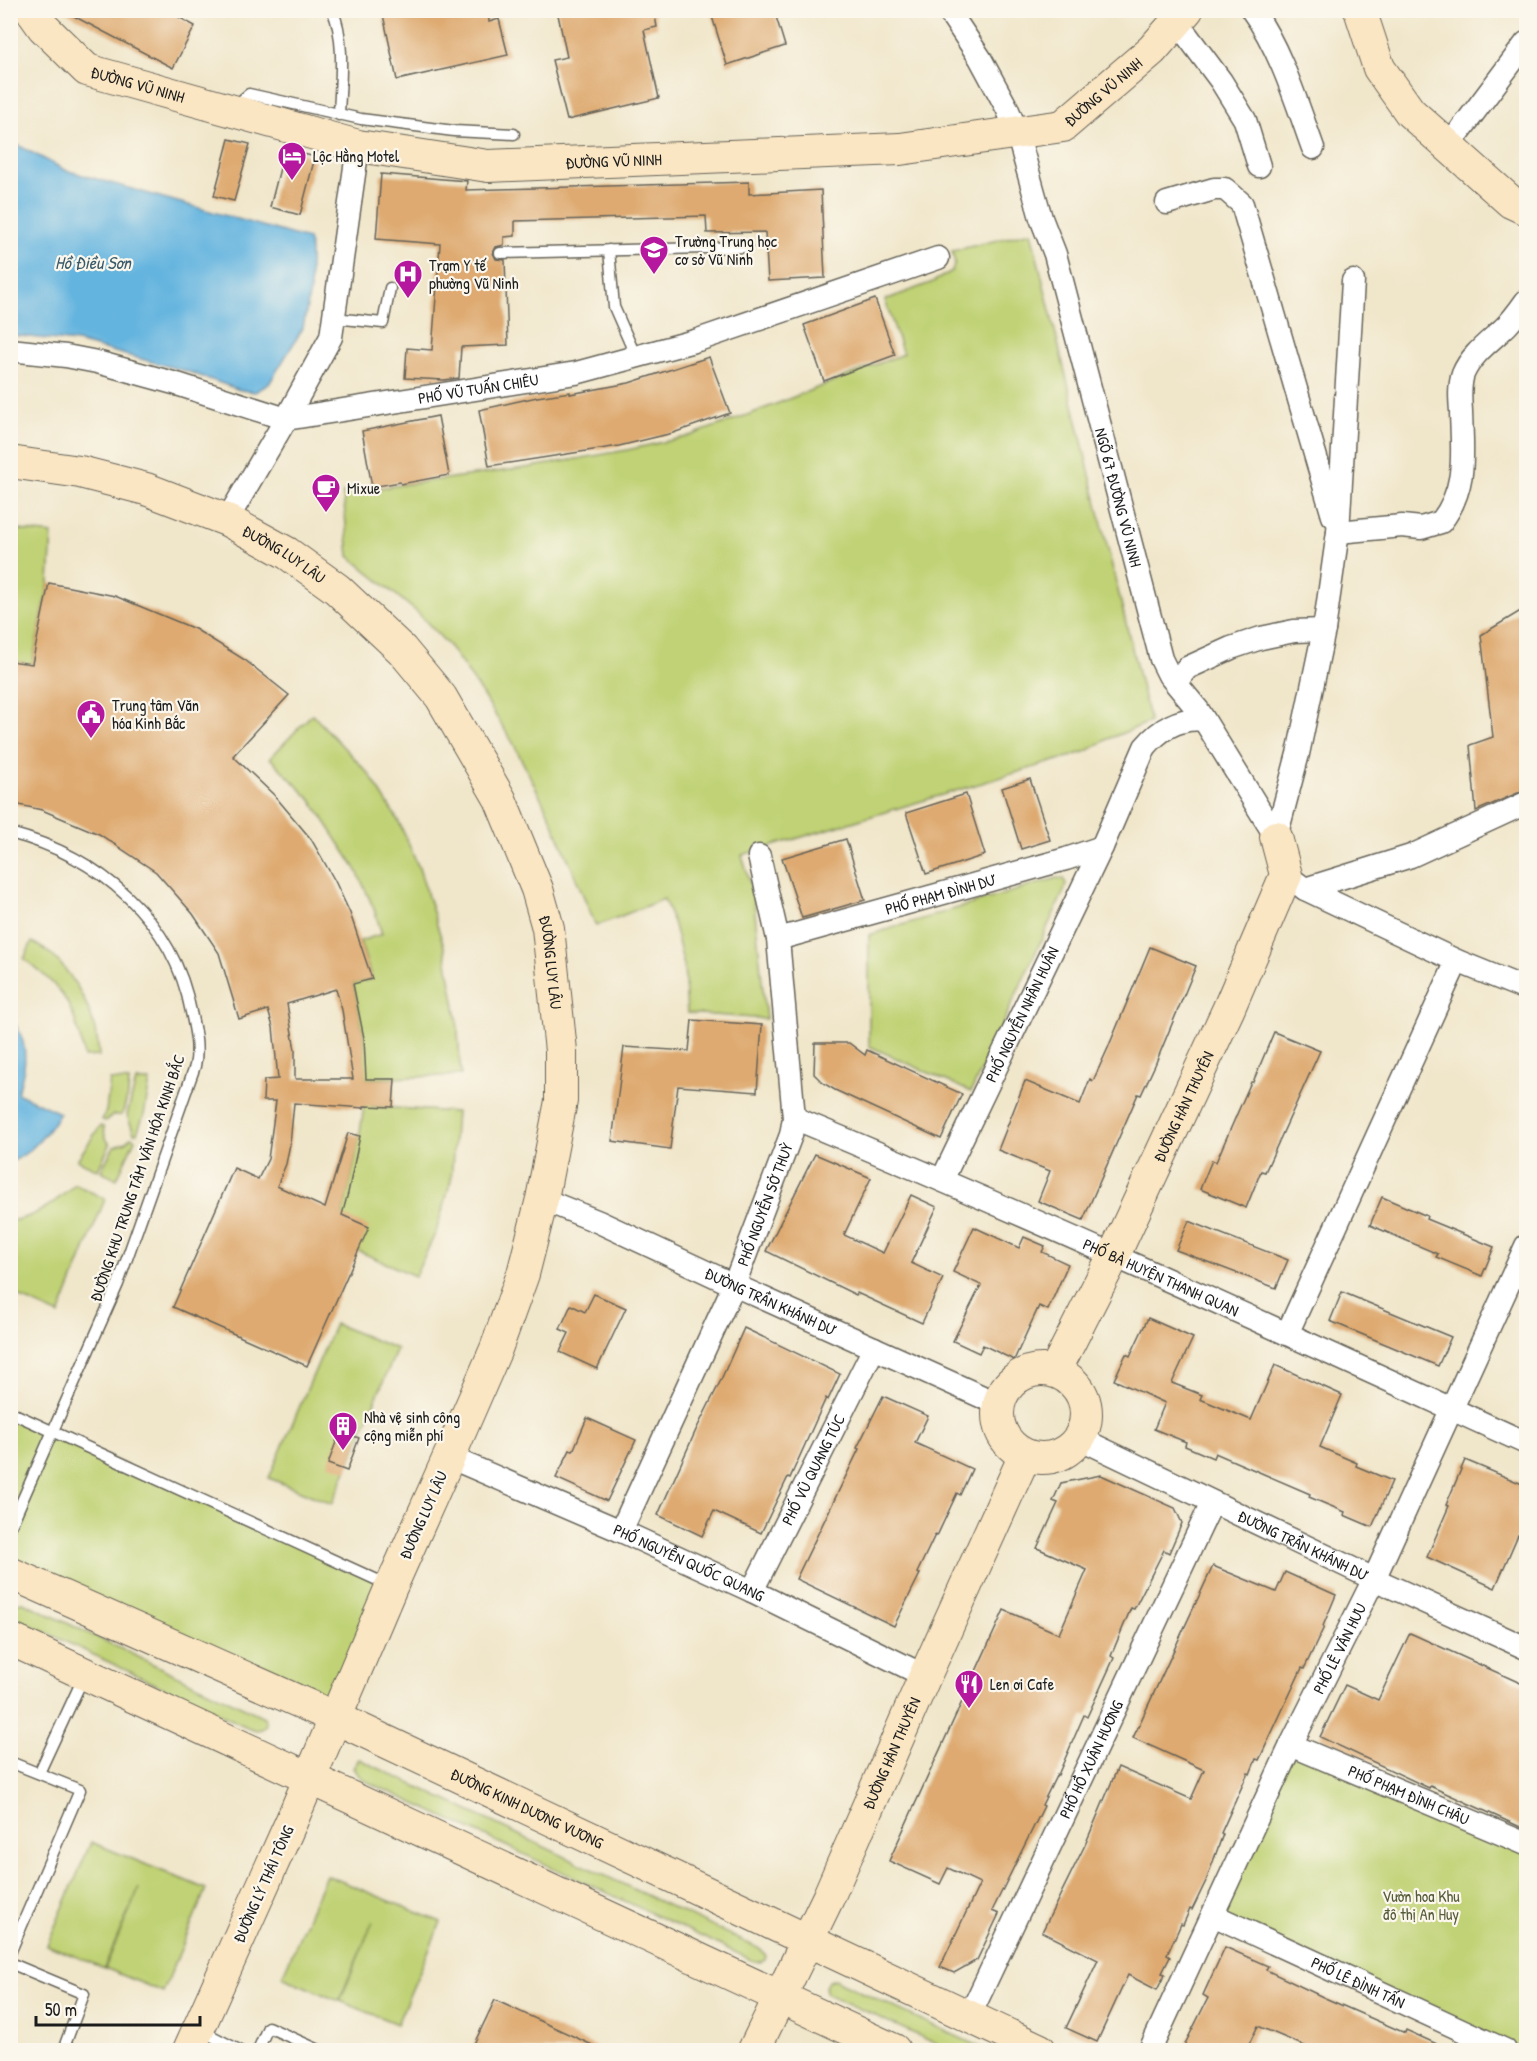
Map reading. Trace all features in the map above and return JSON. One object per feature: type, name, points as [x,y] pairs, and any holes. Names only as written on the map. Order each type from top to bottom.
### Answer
[{"type":"street","name":"ĐƯỜNG VŨ NINH","points":[[31,10],[43,27],[87,70],[358,146],[488,166],[900,149],[1063,126],[1152,50],[1180,15]]},
{"type":"street","name":"NGÕ 67 ĐƯỜNG VŨ NINH","points":[[948,10],[980,58],[1017,132],[1041,218],[1055,254],[1156,647],[1165,668],[1204,720],[1276,837]]},
{"type":"street","points":[[1252,10],[1289,81],[1313,148]]},
{"type":"street","points":[[1360,10],[1379,68],[1410,112],[1511,202],[1527,209]]},
{"type":"street","points":[[1180,15],[1245,120],[1259,165]]},
{"type":"street","points":[[1448,147],[1527,43]]},
{"type":"street","points":[[227,520],[331,338],[358,146]]},
{"type":"street","points":[[1167,203],[1214,189],[1225,189],[1242,204],[1338,532]]},
{"type":"street","name":"PHỐ VŨ TUẤN CHIÊU","points":[[10,350],[98,362],[177,384],[286,419],[576,373],[698,340],[938,258]]},
{"type":"street","points":[[1353,281],[1338,532],[1324,630],[1298,754],[1276,837],[1296,882],[1458,961],[1527,989]]},
{"type":"street","points":[[1338,532],[1402,526],[1421,528],[1441,522],[1455,500],[1461,482],[1463,465],[1460,390],[1462,376],[1477,353],[1510,322],[1527,301]]},
{"type":"street","name":"ĐƯỜNG LUY LÂU","points":[[10,462],[80,472],[146,489],[227,520],[287,553],[338,589],[402,650],[441,697],[500,799],[537,889],[548,928],[561,1051],[561,1101],[542,1199],[516,1293],[495,1349],[336,1718]]},
{"type":"street","points":[[1176,682],[1187,668],[1231,648],[1279,634],[1301,630],[1324,630]]},
{"type":"street","name":"PHỐ NGUYỄN NHÂN HUÂN","points":[[942,1180],[1102,847],[1144,747],[1153,737],[1170,726],[1193,718],[1204,720]]},
{"type":"street","points":[[1296,882],[1411,856],[1527,803]]},
{"type":"street","name":"PHỐ PHẠM ĐÌNH DƯ","points":[[778,939],[1102,847]]},
{"type":"street","name":"PHỐ NGUYỄN SỞ THUỲ","points":[[621,1531],[734,1285],[788,1148],[794,1118],[778,939],[759,856]]},
{"type":"street","name":"ĐƯỜNG HÀN THUYÊN","points":[[1055,1371],[1114,1255],[1229,1008],[1296,882]]},
{"type":"street","points":[[1287,1334],[1458,961]]},
{"type":"street","name":"PHỐ BÀ HUYỆN THANH QUAN","points":[[794,1118],[1114,1255],[1527,1443]]},
{"type":"street","name":"ĐƯỜNG TRẦN KHÁNH DƯ","points":[[542,1199],[599,1222],[999,1404]]},
{"type":"street","name":"PHỐ LÊ VĂN HƯU","points":[[1150,2050],[1291,1744],[1374,1579],[1526,1247]]},
{"type":"street","name":"PHỐ VŨ QUANG TÚC","points":[[752,1591],[874,1348]]},
{"type":"street","points":[[1036,1370],[1055,1371],[1073,1382],[1084,1401],[1086,1422],[1079,1438],[1066,1450],[1053,1456],[1039,1458],[1025,1455],[1011,1446],[1001,1431],[999,1404],[1004,1391],[1017,1377],[1036,1370]]},
{"type":"street","name":"ĐƯỜNG TRẦN KHÁNH DƯ","points":[[1079,1438],[1374,1579],[1527,1648]]},
{"type":"street","name":"ĐƯỜNG HÀN THUYÊN","points":[[754,2050],[828,1898],[1025,1455]]},
{"type":"street","name":"PHỐ NGUYỄN QUỐC QUANG","points":[[449,1457],[621,1531],[752,1591],[925,1676]]},
{"type":"street","name":"PHỐ HỒ XUÂN HƯƠNG","points":[[969,2018],[1212,1503]]},
{"type":"street","name":"ĐƯỜNG KINH DƯƠNG VƯƠNG","points":[[10,1573],[336,1718],[1040,2050]]},
{"type":"street","points":[[10,1639],[894,2050]]},
{"type":"street","name":"ĐƯỜNG LÝ THÁI TÔNG","points":[[194,2040],[336,1718]]},
{"type":"street","name":"PHỐ PHẠM ĐÌNH CHÂU","points":[[1291,1744],[1527,1844]]},
{"type":"street","name":"PHỐ LÊ ĐÌNH TẤN","points":[[1213,1915],[1505,2050]]},
{"type":"lane","points":[[332,10],[340,45],[339,115]]},
{"type":"lane","points":[[248,115],[243,106],[243,99],[249,94],[339,115],[454,131],[514,134]]},
{"type":"lane","points":[[500,253],[747,247]]},
{"type":"lane","points":[[609,250],[614,307],[636,357]]},
{"type":"lane","points":[[334,318],[383,323],[390,288]]},
{"type":"lane","name":"ĐƯỜNG KHU TRUNG TÂM VĂN HÓA KINH BẮC","points":[[10,833],[60,849],[84,862],[101,874],[147,917],[169,951],[181,976],[189,1000],[197,1048],[195,1066],[118,1284],[10,1528]]},
{"type":"lane","points":[[10,1412],[391,1587]]},
{"type":"lane","points":[[39,1773],[85,1675]]},
{"type":"lane","points":[[10,1762],[80,1790],[10,1953]]},
{"type":"lane","points":[[10,1963],[84,1994],[63,2050]]},
{"type":"lane","points":[[258,2050],[268,2027],[319,2050]]},
{"type":"lane","points":[[194,2040],[239,2050]]},
{"type":"green space","points":[[1031,232],[1150,722],[1108,739],[1085,752],[742,855],[753,894],[766,1019],[687,1013],[684,966],[674,925],[664,899],[596,926],[550,816],[512,741],[469,674],[450,647],[418,613],[349,556],[343,493],[532,467],[627,450],[686,437],[753,413],[903,354],[885,300],[933,282],[952,271],[955,263],[952,251]]},
{"type":"green space","points":[[11,529],[52,534],[49,583],[32,664],[11,661]]},
{"type":"green space","points":[[312,714],[370,775],[399,822],[419,868],[445,950],[457,1018],[461,1075],[365,1079],[364,1038],[353,984],[372,979],[360,941],[382,934],[374,909],[356,869],[311,800],[270,758]]},
{"type":"green space","points":[[1057,878],[1064,879],[1066,884],[1064,891],[971,1092],[869,1046],[869,935]]},
{"type":"green space","points":[[32,942],[52,955],[62,965],[78,988],[95,1029],[99,1056],[84,1057],[77,1025],[66,1000],[49,980],[24,959]]},
{"type":"green space","points":[[110,1080],[129,1081],[128,1095],[122,1115],[114,1115],[106,1121],[102,1120],[106,1111]]},
{"type":"green space","points":[[136,1081],[150,1081],[144,1115],[137,1133],[134,1133],[127,1115]]},
{"type":"green space","points":[[364,1106],[456,1112],[451,1181],[436,1232],[415,1276],[358,1251],[342,1215],[355,1161]]},
{"type":"green space","points":[[100,1126],[104,1127],[105,1138],[110,1144],[98,1170],[77,1160]]},
{"type":"green space","points":[[131,1137],[135,1139],[117,1179],[101,1171],[114,1146],[126,1142]]},
{"type":"green space","points":[[75,1184],[105,1199],[59,1315],[11,1293],[11,1221],[46,1208]]},
{"type":"green space","points":[[335,1324],[397,1349],[332,1504],[269,1478]]},
{"type":"green space","points":[[10,1412],[391,1587],[336,1718],[11,1573]]},
{"type":"green space","points":[[23,1602],[264,1717],[266,1724],[262,1729],[256,1730],[247,1727],[13,1617],[11,1608]]},
{"type":"green space","name":"Vườn hoa Khu đô thị An Huy","points":[[1291,1745],[1526,1844],[1526,2050],[1505,2050],[1213,1915]]},
{"type":"green space","points":[[359,1759],[762,1950],[766,1956],[765,1960],[754,1961],[366,1781],[353,1768]]},
{"type":"green space","points":[[91,1842],[206,1889],[163,1992],[105,1968],[139,1888],[104,1968],[47,1945]]},
{"type":"green space","points":[[326,1875],[441,1922],[397,2024],[340,2001],[373,1921],[339,2001],[282,1977]]},
{"type":"green space","points":[[834,1979],[986,2050],[950,2050],[827,1994],[825,1987],[828,1981]]},
{"type":"water","name":"Hồ Điều Sơn","points":[[10,141],[65,170],[308,239],[310,291],[303,328],[269,384],[255,392],[240,390],[186,371],[77,342],[11,335]]},
{"type":"water","points":[[11,1019],[21,1036],[25,1055],[23,1074],[17,1093],[60,1113],[39,1141],[26,1153],[11,1162]]},
{"type":"building","points":[[62,10],[166,10],[195,26],[173,68]]},
{"type":"building","points":[[382,10],[488,10],[489,22],[499,19],[508,55],[397,80]]},
{"type":"building","points":[[557,10],[654,10],[657,27],[644,30],[659,98],[567,120],[552,60],[567,57]]},
{"type":"building","points":[[710,10],[774,10],[785,46],[727,65]]},
{"type":"building","points":[[229,139],[250,144],[234,201],[214,196]]},
{"type":"building","name":"Lộc Hằng Motel","points":[[285,149],[315,157],[300,215],[270,207]]},
{"type":"building","points":[[381,174],[467,181],[466,190],[749,182],[749,194],[821,190],[825,278],[768,281],[765,232],[707,233],[706,216],[515,221],[515,236],[504,237],[504,245],[496,247],[493,253],[496,259],[505,260],[508,345],[461,347],[459,378],[444,380],[405,378],[407,348],[432,350],[440,244],[376,239]]},
{"type":"building","points":[[875,299],[895,355],[824,381],[804,325]]},
{"type":"building","points":[[709,357],[730,413],[673,433],[619,446],[489,466],[479,410],[537,397],[570,392],[570,394],[629,383]]},
{"type":"building","points":[[438,416],[449,475],[372,487],[362,431]]},
{"type":"building","points":[[49,583],[115,596],[195,629],[245,660],[289,695],[233,756],[274,795],[311,839],[335,881],[350,913],[372,979],[353,984],[364,1038],[366,1079],[395,1079],[393,1107],[364,1106],[364,1108],[294,1103],[286,1164],[277,1186],[325,1208],[348,1133],[360,1136],[342,1215],[369,1227],[307,1366],[173,1307],[234,1168],[258,1179],[268,1159],[276,1101],[263,1101],[264,1080],[278,1079],[273,1027],[268,1010],[239,1019],[219,953],[193,914],[156,872],[99,834],[42,810],[10,803],[10,661],[32,664]],"holes":[[[336,989],[342,1010],[353,1079],[295,1079],[295,1050],[287,1004]]]},
{"type":"building","points":[[1527,607],[1527,789],[1476,811],[1470,745],[1493,737],[1481,635]]},
{"type":"building","points":[[1030,779],[1050,840],[1021,849],[1002,788]]},
{"type":"building","points":[[966,794],[985,855],[926,874],[906,813]]},
{"type":"building","points":[[846,839],[865,900],[802,918],[782,858]]},
{"type":"building","points":[[1150,947],[1196,966],[1155,1065],[1141,1095],[1138,1094],[1083,1220],[1038,1201],[1050,1171],[998,1150],[1025,1081],[1080,1104],[1090,1079],[1093,1081],[1108,1048]]},
{"type":"building","points":[[692,1020],[762,1025],[757,1092],[678,1086],[670,1149],[612,1141],[624,1047],[689,1051]]},
{"type":"building","points":[[1274,1032],[1320,1051],[1265,1172],[1261,1171],[1246,1208],[1200,1189],[1212,1160],[1216,1162]]},
{"type":"building","points":[[815,1043],[849,1043],[865,1055],[867,1050],[962,1094],[941,1139],[823,1083],[814,1074]]},
{"type":"building","points":[[815,1154],[871,1178],[844,1235],[883,1253],[911,1195],[937,1207],[911,1263],[943,1278],[922,1323],[857,1293],[856,1295],[766,1251]]},
{"type":"building","points":[[1382,1197],[1427,1216],[1426,1219],[1494,1247],[1482,1276],[1370,1225]]},
{"type":"building","points":[[1189,1221],[1288,1260],[1276,1288],[1176,1250]]},
{"type":"building","points":[[974,1227],[1019,1248],[1024,1237],[1045,1246],[1042,1252],[1068,1264],[1048,1310],[1039,1306],[1014,1360],[983,1345],[979,1353],[953,1341],[981,1285],[953,1272]]},
{"type":"building","points":[[1342,1292],[1451,1337],[1438,1366],[1330,1321]]},
{"type":"building","points":[[594,1294],[626,1308],[597,1369],[560,1352],[569,1333],[560,1329],[571,1305],[585,1312]]},
{"type":"building","points":[[1148,1318],[1193,1338],[1172,1383],[1202,1395],[1200,1399],[1251,1420],[1275,1365],[1342,1395],[1320,1447],[1357,1463],[1356,1466],[1392,1481],[1372,1527],[1344,1515],[1345,1512],[1309,1497],[1310,1494],[1215,1453],[1213,1458],[1185,1446],[1186,1442],[1154,1429],[1165,1403],[1114,1380],[1126,1354],[1130,1356]]},
{"type":"building","points":[[744,1328],[840,1374],[828,1400],[826,1398],[790,1478],[788,1477],[761,1533],[714,1511],[702,1536],[658,1515]]},
{"type":"building","points":[[883,1396],[928,1416],[915,1443],[972,1469],[960,1495],[957,1493],[937,1536],[935,1535],[917,1573],[920,1574],[894,1626],[796,1579]]},
{"type":"building","points":[[587,1418],[636,1440],[607,1501],[556,1478],[570,1450],[573,1451]]},
{"type":"building","name":"Nhà vệ sinh công cộng miễn phí","points":[[340,1431],[359,1438],[347,1471],[328,1464]]},
{"type":"building","points":[[1465,1460],[1527,1486],[1527,1538],[1518,1535],[1495,1588],[1427,1557],[1449,1506],[1446,1505]]},
{"type":"building","points":[[1101,1475],[1175,1508],[1182,1523],[1169,1553],[1164,1550],[1134,1609],[1131,1608],[1111,1656],[1114,1658],[1087,1717],[1084,1715],[1058,1775],[1042,1805],[1044,1806],[992,1911],[999,1914],[977,1960],[954,1973],[940,1967],[980,1883],[948,1868],[940,1884],[889,1861],[1004,1610],[1059,1634],[1087,1570],[1037,1548],[1058,1503],[1053,1501],[1061,1483]]},
{"type":"building","points":[[1213,1566],[1276,1592],[1285,1572],[1336,1595],[1304,1669],[1302,1668],[1259,1760],[1256,1759],[1250,1774],[1248,1773],[1221,1833],[1223,1834],[1206,1881],[1192,1910],[1190,1909],[1183,1925],[1181,1924],[1167,1955],[1170,1957],[1157,1990],[1128,1975],[1097,2042],[1066,2028],[1098,1960],[1042,1932],[1085,1845],[1118,1767],[1191,1799],[1204,1770],[1133,1738]]},
{"type":"building","points":[[1410,1633],[1527,1686],[1527,1830],[1430,1786],[1429,1788],[1320,1737],[1345,1685],[1378,1700]]},
{"type":"building","points":[[1225,1947],[1268,1966],[1266,1970],[1325,1998],[1450,2050],[1314,2050],[1258,2026],[1246,2050],[1182,2050],[1208,1998],[1203,1995]]},
{"type":"building","points":[[495,2000],[603,2050],[471,2050]]},
{"type":"place","name":"Lộc Hằng Motel","points":[[292,182]]},
{"type":"place","name":"Trường Trung học cơ sở Vũ Ninh","points":[[654,276]]},
{"type":"place","name":"Trạm Y tế phường Vũ Ninh","points":[[408,300]]},
{"type":"place","name":"Mixue","points":[[326,514]]},
{"type":"place","name":"Trung tâm Văn hóa Kinh Bắc","points":[[91,740]]},
{"type":"place","name":"Nhà vệ sinh công cộng miễn phí","points":[[343,1452]]},
{"type":"place","name":"Len ơi Cafe","points":[[969,1710]]}]
